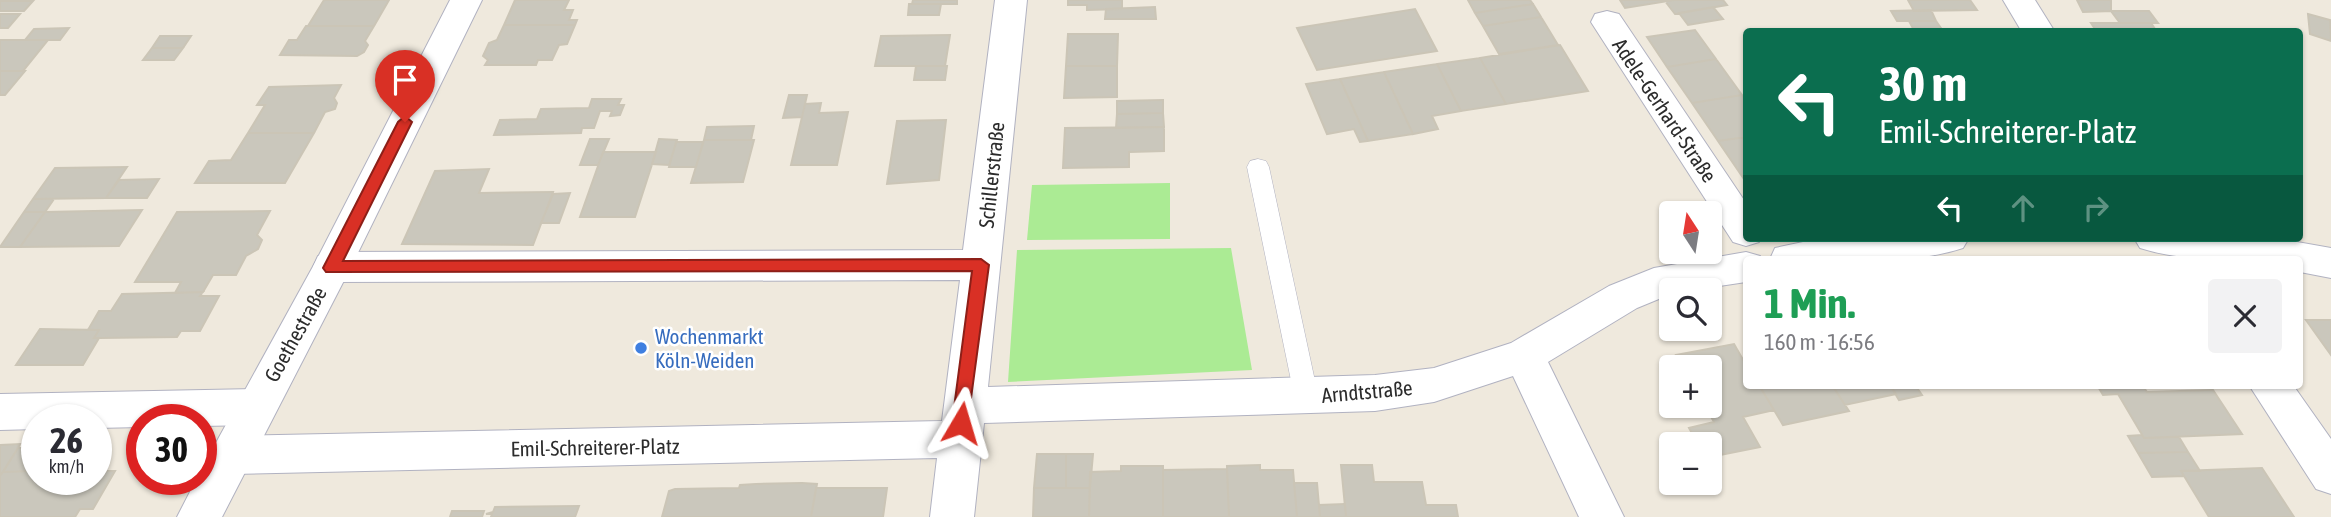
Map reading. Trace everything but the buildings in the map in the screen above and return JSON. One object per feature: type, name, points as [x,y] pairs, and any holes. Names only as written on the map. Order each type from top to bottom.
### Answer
[{"type":"street","name":"Goethestraße","points":[[199,517],[331,268],[466,0]]},
{"type":"street","name":"Schillerstraße","points":[[952,517],[1011,0]]},
{"type":"street","points":[[2019,0],[2036,28]]},
{"type":"street","name":"Adele-Gerhard-Straße","points":[[1607,22],[1743,227]]},
{"type":"street","points":[[1805,256],[1911,242]]},
{"type":"street","points":[[2170,244],[2242,247],[2292,256]]},
{"type":"street","points":[[2303,258],[2331,263]]},
{"type":"street","points":[[331,268],[981,265]]},
{"type":"street","name":"Arndtstraße","points":[[961,423],[1306,395],[1375,393],[1434,385],[1524,356],[1623,297],[1668,279],[1743,267]]},
{"type":"street","points":[[1524,356],[1602,517]]},
{"type":"street","points":[[2273,389],[2331,475]]},
{"type":"street","points":[[0,412],[256,407]]},
{"type":"street","name":"Emil-Schreiterer-Platz","points":[[232,455],[961,423]]},
{"type":"lane","points":[[1258,167],[1306,395]]},
{"type":"green space","points":[[1170,183],[1170,239],[1027,240],[1032,185]]},
{"type":"green space","points":[[1231,248],[1252,370],[1008,382],[1017,250]]},
{"type":"place","name":"Wochenmarkt Köln-Weiden","points":[[641,348]]},
{"type":"route","points":[[405,122],[331,268],[981,265],[961,423]]}]
